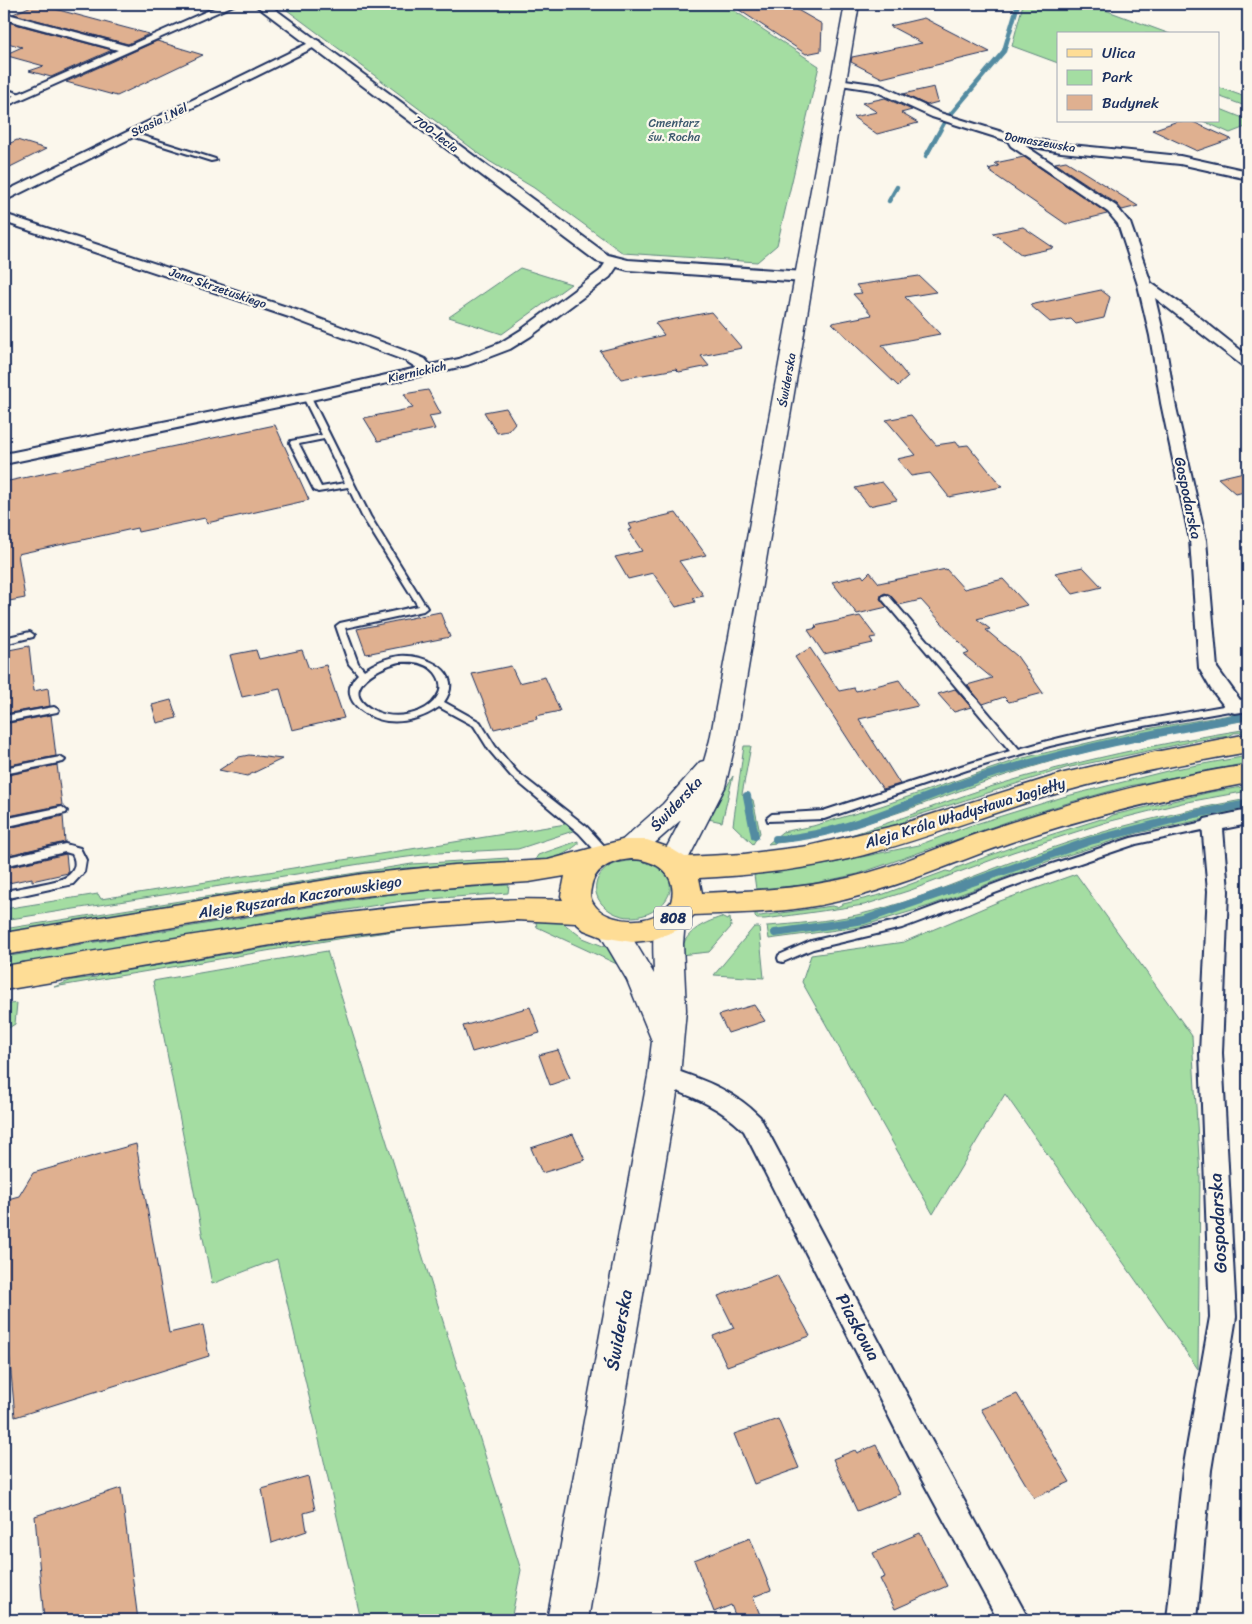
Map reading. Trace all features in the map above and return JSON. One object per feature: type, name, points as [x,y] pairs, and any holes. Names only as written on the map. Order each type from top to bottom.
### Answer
[{"type":"main road","name":"Świderska","points":[[676,865],[711,787],[734,678],[852,4]]},
{"type":"main road","name":"Aleja Króla Władysława Jagiełły","points":[[676,865],[737,865],[803,858],[894,837],[1063,782],[1153,761],[1248,744]]},
{"type":"main road","name":"Świderska","points":[[611,853],[673,811],[718,755]]},
{"type":"main road","name":"Aleja Króla Władysława Jagiełły","points":[[678,913],[828,893],[872,882],[1057,817],[1188,785],[1248,774]]},
{"type":"main road","points":[[584,912],[577,898],[577,882],[584,869],[611,853],[658,854],[676,865]]},
{"type":"main road","name":"Aleje Ryszarda Kaczorowskiego","points":[[4,944],[363,886],[454,876],[548,870],[611,853]]},
{"type":"main road","name":"808","points":[[584,912],[596,922],[622,932],[653,929],[678,913],[687,885],[676,865]]},
{"type":"main road","points":[[4,978],[283,932],[430,914],[529,908],[584,912]]},
{"type":"main road","name":"Świderska","points":[[568,1620],[664,1076],[670,1010],[668,958],[678,913]]},
{"type":"main road","name":"Świderska","points":[[612,929],[624,945],[654,1004],[666,1040]]},
{"type":"street","points":[[4,104],[231,4]]},
{"type":"street","name":"700-lecia","points":[[265,4],[585,247],[602,258],[613,262]]},
{"type":"street","points":[[4,16],[128,49]]},
{"type":"street","name":"Stasia i Nel","points":[[4,197],[315,43]]},
{"type":"street","name":"Domaszewska","points":[[838,82],[876,87],[936,115],[1013,139],[1061,148],[1180,160],[1248,175]]},
{"type":"street","name":"Gospodarska","points":[[1013,139],[1015,144],[1112,209],[1124,223],[1145,285],[1198,540],[1208,668],[1218,685],[1241,706]]},
{"type":"street","name":"Jana Skrzetuskiego","points":[[4,218],[320,323],[411,358],[420,362],[426,370]]},
{"type":"street","points":[[613,262],[805,277]]},
{"type":"street","name":"Kiernickich","points":[[4,458],[307,397],[462,362],[505,346],[526,333],[605,274],[613,262]]},
{"type":"street","points":[[1145,285],[1189,316],[1248,363]]},
{"type":"street","points":[[1212,824],[1248,817]]},
{"type":"street","name":"Gospodarska","points":[[1182,1620],[1197,1470],[1223,1316],[1210,1053],[1218,891],[1212,824]]},
{"type":"street","name":"Piaskowa","points":[[664,1076],[724,1098],[739,1109],[752,1124],[919,1446],[1014,1620]]},
{"type":"lane","points":[[4,91],[22,96]]},
{"type":"lane","points":[[130,134],[213,160]]},
{"type":"lane","points":[[307,397],[366,516],[423,608],[340,626],[354,664],[362,674]]},
{"type":"lane","points":[[327,436],[294,443],[318,490],[351,484]]},
{"type":"lane","points":[[886,598],[1017,753]]},
{"type":"lane","points":[[4,641],[30,635]]},
{"type":"lane","points":[[413,659],[426,662],[437,668],[444,676],[445,694],[438,703],[427,711],[412,716],[397,718],[375,714],[359,704],[355,694],[356,684],[362,674],[372,667],[392,660],[413,659]]},
{"type":"lane","points":[[438,703],[477,724],[492,748],[514,774],[611,853]]},
{"type":"lane","points":[[772,818],[824,815],[964,768],[1017,753],[1116,728],[1241,706]]},
{"type":"lane","points":[[4,719],[54,710]]},
{"type":"lane","points":[[4,771],[60,760]]},
{"type":"lane","points":[[4,823],[62,811]]},
{"type":"lane","points":[[783,958],[811,945],[898,925],[1020,879],[1136,841],[1212,824]]},
{"type":"lane","points":[[4,862],[65,848],[76,851],[81,860],[80,869],[69,881],[4,895]]},
{"type":"green space","name":"Cmentarz św. Rocha","points":[[279,4],[724,4],[819,66],[777,245],[757,262],[623,253],[534,188],[489,161]]},
{"type":"green space","points":[[1023,4],[1089,4],[1165,32],[1057,32],[1057,63],[1012,46]]},
{"type":"green space","points":[[1220,88],[1248,98],[1248,107],[1220,97]]},
{"type":"green space","points":[[1220,109],[1248,120],[1248,126],[1230,133],[1205,122],[1220,122]]},
{"type":"green space","points":[[520,268],[571,284],[502,334],[449,317]]},
{"type":"green space","points":[[1248,712],[1248,720],[1191,729],[1078,754],[991,780],[865,823],[801,839],[768,844],[782,832],[813,826],[881,806],[1023,758],[1152,728]]},
{"type":"green space","points":[[1248,729],[1248,732],[1234,733],[1229,736],[1200,740],[1066,768],[909,818],[904,822],[833,845],[792,849],[868,830],[990,787],[1054,769],[1183,740]]},
{"type":"green space","points":[[744,746],[751,746],[742,794],[753,800],[760,833],[753,844],[733,825]]},
{"type":"green space","points":[[1248,756],[1248,763],[1129,786],[1071,802],[1012,820],[858,874],[806,885],[756,889],[754,875],[828,864],[919,845],[969,826],[1063,797],[1175,769]]},
{"type":"green space","points":[[733,776],[722,822],[708,819]]},
{"type":"green space","points":[[1248,786],[1248,791],[1182,803],[1107,822],[1013,852],[911,890],[864,905],[765,919],[757,919],[755,917],[755,914],[760,916],[832,906],[837,907],[884,894],[946,871],[951,872],[956,868],[1018,845],[1106,819],[1113,815],[1211,792]]},
{"type":"green space","points":[[1248,799],[1248,810],[1138,833],[1052,860],[929,906],[859,927],[769,939],[767,926],[834,919],[881,909],[1093,835],[1170,815]]},
{"type":"green space","points":[[566,824],[573,831],[518,849],[438,853],[392,859],[4,920],[4,909],[98,894],[101,899]]},
{"type":"green space","points":[[578,841],[578,844],[573,848],[558,857],[541,861],[535,860],[538,855]]},
{"type":"green space","points":[[508,858],[509,862],[406,868],[288,885],[4,933],[4,929],[412,864]]},
{"type":"green space","points":[[638,860],[659,869],[669,880],[670,892],[664,903],[652,912],[638,917],[622,916],[606,908],[600,902],[597,896],[596,883],[608,867],[621,862]]},
{"type":"green space","points":[[1076,874],[1192,1036],[1200,1177],[1198,1369],[1005,1094],[933,1214],[802,982],[811,955],[904,942],[1000,901]]},
{"type":"green space","points":[[509,885],[508,893],[402,901],[4,966],[4,957],[382,895],[435,889]]},
{"type":"green space","points":[[721,917],[727,920],[730,918],[731,927],[709,952],[680,955],[685,940],[694,930]]},
{"type":"green space","points":[[535,918],[559,920],[583,938],[613,950],[619,965],[537,927]]},
{"type":"green space","points":[[508,919],[504,921],[446,924],[337,939],[54,987],[72,980],[97,977],[99,975],[399,926]]},
{"type":"green space","points":[[754,927],[759,927],[764,978],[714,975]]},
{"type":"green space","points":[[327,951],[521,1570],[511,1620],[361,1620],[277,1259],[212,1284],[153,981]]},
{"type":"green space","points":[[17,1003],[15,1024],[7,1029],[4,1005]]},
{"type":"building","points":[[36,4],[149,34],[128,44],[13,14]]},
{"type":"building","points":[[730,4],[787,4],[822,24],[821,51],[806,54]]},
{"type":"building","points":[[924,18],[990,52],[882,78],[851,62],[852,57],[922,43],[890,26]]},
{"type":"building","points":[[4,21],[112,50],[51,77],[29,71],[44,66],[4,55],[22,47],[4,42]]},
{"type":"building","points":[[157,41],[203,55],[117,96],[66,82]]},
{"type":"building","points":[[934,87],[938,102],[927,105],[903,94]]},
{"type":"building","points":[[885,98],[912,110],[901,113],[918,123],[877,134],[853,117],[877,112],[862,103]]},
{"type":"building","points":[[1175,122],[1193,122],[1231,139],[1197,151],[1152,130]]},
{"type":"building","points":[[17,140],[46,149],[4,170],[4,146]]},
{"type":"building","points":[[1024,157],[1107,214],[1066,224],[988,169],[999,166],[995,163]]},
{"type":"building","points":[[1066,161],[1138,206],[1122,210],[1117,204],[1055,163]]},
{"type":"building","points":[[1023,227],[1054,248],[1022,255],[993,233]]},
{"type":"building","points":[[919,276],[936,292],[905,297],[940,334],[882,345],[908,377],[898,386],[832,323],[872,315],[853,294],[862,293],[856,285]]},
{"type":"building","points":[[1101,290],[1110,297],[1104,318],[1076,324],[1071,319],[1050,322],[1030,305]]},
{"type":"building","points":[[711,312],[742,348],[701,356],[709,366],[679,372],[676,369],[621,379],[600,351],[664,335],[655,323]]},
{"type":"building","points":[[428,390],[441,414],[429,416],[435,429],[378,441],[364,418],[413,408],[404,394]]},
{"type":"building","points":[[506,408],[515,423],[508,431],[497,433],[484,412]]},
{"type":"building","points":[[911,415],[936,445],[956,442],[959,446],[968,445],[1002,487],[949,497],[930,473],[911,476],[897,459],[916,455],[886,420]]},
{"type":"building","points":[[275,425],[309,500],[207,523],[205,518],[138,532],[137,528],[18,554],[25,598],[4,602],[4,482]]},
{"type":"building","points":[[1248,471],[1248,491],[1236,494],[1218,478]]},
{"type":"building","points":[[882,482],[897,500],[869,506],[855,488]]},
{"type":"building","points":[[676,513],[706,555],[679,561],[704,596],[693,598],[695,602],[676,607],[653,573],[628,579],[615,557],[642,551],[628,530],[632,529],[629,524]]},
{"type":"building","points":[[1083,567],[1102,587],[1073,594],[1055,573]]},
{"type":"building","points":[[946,569],[964,589],[1003,579],[1027,605],[977,619],[990,629],[986,630],[1017,656],[1043,693],[1009,702],[1004,697],[983,704],[967,685],[992,678],[964,655],[969,653],[921,600],[899,605],[890,595],[885,593],[881,595],[880,599],[887,607],[857,614],[832,582],[862,575],[864,578],[870,572],[879,583]]},
{"type":"building","points":[[440,612],[450,637],[366,654],[357,629]]},
{"type":"building","points":[[860,616],[876,637],[870,638],[873,643],[824,654],[808,630],[817,628],[815,626]]},
{"type":"building","points":[[29,646],[34,691],[48,688],[50,706],[4,714],[4,651]]},
{"type":"building","points":[[810,648],[839,691],[854,688],[856,691],[899,680],[918,706],[859,719],[900,784],[883,789],[861,759],[795,657]]},
{"type":"building","points":[[256,650],[259,659],[302,650],[309,669],[326,665],[344,718],[292,730],[280,689],[242,697],[230,655]]},
{"type":"building","points":[[511,666],[519,683],[545,677],[560,711],[536,716],[537,719],[494,729],[472,674]]},
{"type":"building","points":[[955,689],[971,707],[954,712],[938,694]]},
{"type":"building","points":[[171,700],[177,718],[157,723],[152,705]]},
{"type":"building","points":[[51,715],[56,756],[4,766],[4,724]]},
{"type":"building","points":[[249,755],[282,759],[247,776],[219,770],[239,757]]},
{"type":"building","points":[[57,765],[62,805],[4,817],[4,776]]},
{"type":"building","points":[[63,816],[65,842],[4,856],[4,829]]},
{"type":"building","points":[[66,854],[68,873],[32,881],[32,878],[4,884],[4,868]]},
{"type":"building","points":[[754,1005],[765,1021],[728,1033],[719,1015]]},
{"type":"building","points":[[530,1007],[540,1033],[472,1052],[463,1026]]},
{"type":"building","points":[[558,1050],[570,1078],[550,1085],[539,1055]]},
{"type":"building","points":[[573,1134],[585,1160],[542,1173],[531,1148]]},
{"type":"building","points":[[136,1144],[169,1333],[203,1325],[209,1356],[15,1417],[4,1295],[4,1200],[19,1196],[33,1173]]},
{"type":"building","points":[[777,1275],[810,1336],[727,1366],[713,1336],[734,1328],[718,1296]]},
{"type":"building","points":[[1017,1394],[1070,1482],[1034,1498],[981,1409]]},
{"type":"building","points":[[778,1419],[799,1468],[754,1484],[734,1434]]},
{"type":"building","points":[[876,1445],[900,1494],[857,1511],[833,1459],[855,1450],[857,1453]]},
{"type":"building","points":[[308,1476],[315,1510],[304,1513],[307,1531],[272,1543],[262,1489]]},
{"type":"building","points":[[121,1488],[138,1620],[44,1620],[35,1516]]},
{"type":"building","points":[[920,1533],[947,1586],[895,1609],[880,1579],[885,1577],[873,1553]]},
{"type":"building","points":[[750,1538],[771,1590],[753,1597],[762,1620],[737,1620],[731,1605],[714,1612],[694,1560]]},
{"type":"waterway","points":[[950,115],[1004,51],[1018,4]]},
{"type":"waterway","points":[[926,156],[944,123]]},
{"type":"waterway","points":[[889,201],[897,187]]},
{"type":"waterway","points":[[776,839],[802,837],[854,824],[958,785],[1048,758],[1147,735],[1248,716]]},
{"type":"waterway","points":[[747,796],[755,836]]},
{"type":"waterway","points":[[775,933],[864,920],[1090,841],[1195,814],[1248,804]]}]
